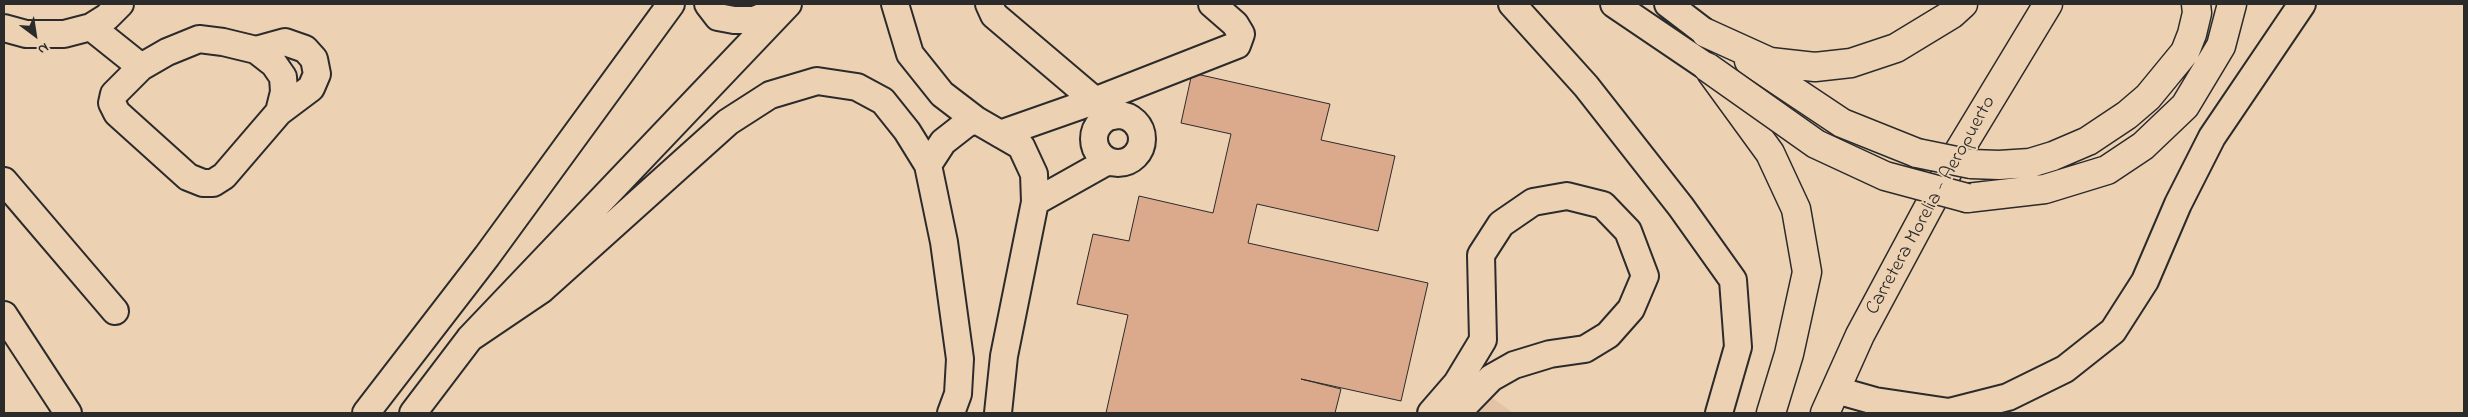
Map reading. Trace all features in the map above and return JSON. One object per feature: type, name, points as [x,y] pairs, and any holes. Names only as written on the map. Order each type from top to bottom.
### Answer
[{"type":"highway","points":[[1706,33],[1770,62],[1816,66],[1851,63],[1896,48],[1952,14],[1963,4]]},
{"type":"highway","name":"Carretera Morelia - Aeropuerto","points":[[1830,402],[1860,336],[1956,156],[2048,4]]},
{"type":"highway","points":[[1706,33],[1842,123],[1917,154],[1971,164],[1999,166],[2030,163],[2053,156],[2088,141],[2127,115],[2148,97],[2185,52],[2197,13],[2196,4]]},
{"type":"highway","points":[[1707,67],[1816,144],[1885,176],[1967,198],[2045,189],[2107,170],[2143,146],[2185,106],[2221,46],[2232,4]]},
{"type":"highway","points":[[1707,67],[1770,153],[1796,209],[1807,272],[1789,354],[1771,413]]},
{"type":"street","points":[[4,28],[26,34],[64,34],[91,27],[107,17],[120,4]]},
{"type":"street","points":[[366,413],[488,256],[671,4]]},
{"type":"street","points":[[708,4],[718,17],[734,20],[754,20],[786,6]]},
{"type":"street","points":[[895,4],[910,54],[942,94],[976,120],[1021,146],[1034,174],[1035,202],[1004,356],[998,413]]},
{"type":"street","points":[[989,4],[994,15],[1112,112],[1140,130],[1141,146],[1132,159],[1115,163],[1101,156],[1094,141],[1099,125],[1112,112],[1131,86],[1196,63],[1237,45],[1241,34],[1235,24],[1212,4]]},
{"type":"street","points":[[1512,4],[1586,86],[1681,207],[1733,280],[1738,347],[1719,413]]},
{"type":"street","points":[[1614,4],[1707,67]]},
{"type":"street","points":[[1668,4],[1706,33]]},
{"type":"street","points":[[1830,402],[1875,401],[1949,412],[2008,398],[2057,373],[2113,331],[2145,281],[2178,204],[2212,137],[2302,4]]},
{"type":"street","points":[[413,413],[470,338],[786,6]]},
{"type":"street","points":[[91,27],[141,67]]},
{"type":"street","points":[[256,50],[285,42],[305,50],[314,59],[317,74],[311,88],[279,112],[224,176],[213,183],[203,183],[188,177],[117,114],[112,103],[114,94],[141,67],[166,52],[199,39],[223,42],[256,50],[274,64],[283,77],[284,92],[279,112]]},
{"type":"street","points":[[470,338],[541,290],[728,122],[770,95],[817,82],[856,87],[883,101],[906,131],[928,165],[944,242],[960,359],[958,394],[950,413]]},
{"type":"street","points":[[1000,134],[1112,112],[1131,86]]},
{"type":"street","points":[[928,165],[943,142],[966,124],[976,120]]},
{"type":"street","points":[[1035,202],[1108,161]]},
{"type":"street","points":[[4,181],[115,311]]},
{"type":"street","points":[[1431,413],[1457,382],[1483,340],[1481,256],[1501,224],[1533,202],[1567,196],[1603,205],[1628,231],[1645,276],[1631,309],[1608,335],[1585,348],[1550,354],[1514,365],[1491,378],[1457,413]]},
{"type":"street","points":[[4,315],[68,413]]},
{"type":"shaded area","points":[[1491,397],[1513,413],[1478,413]]},
{"type":"building","points":[[1192,73],[1330,104],[1321,140],[1395,156],[1378,231],[1257,204],[1248,243],[1428,283],[1401,401],[1301,379],[1341,389],[1335,413],[1106,413],[1128,315],[1077,304],[1093,234],[1129,241],[1139,196],[1213,213],[1231,134],[1181,123]]}]
